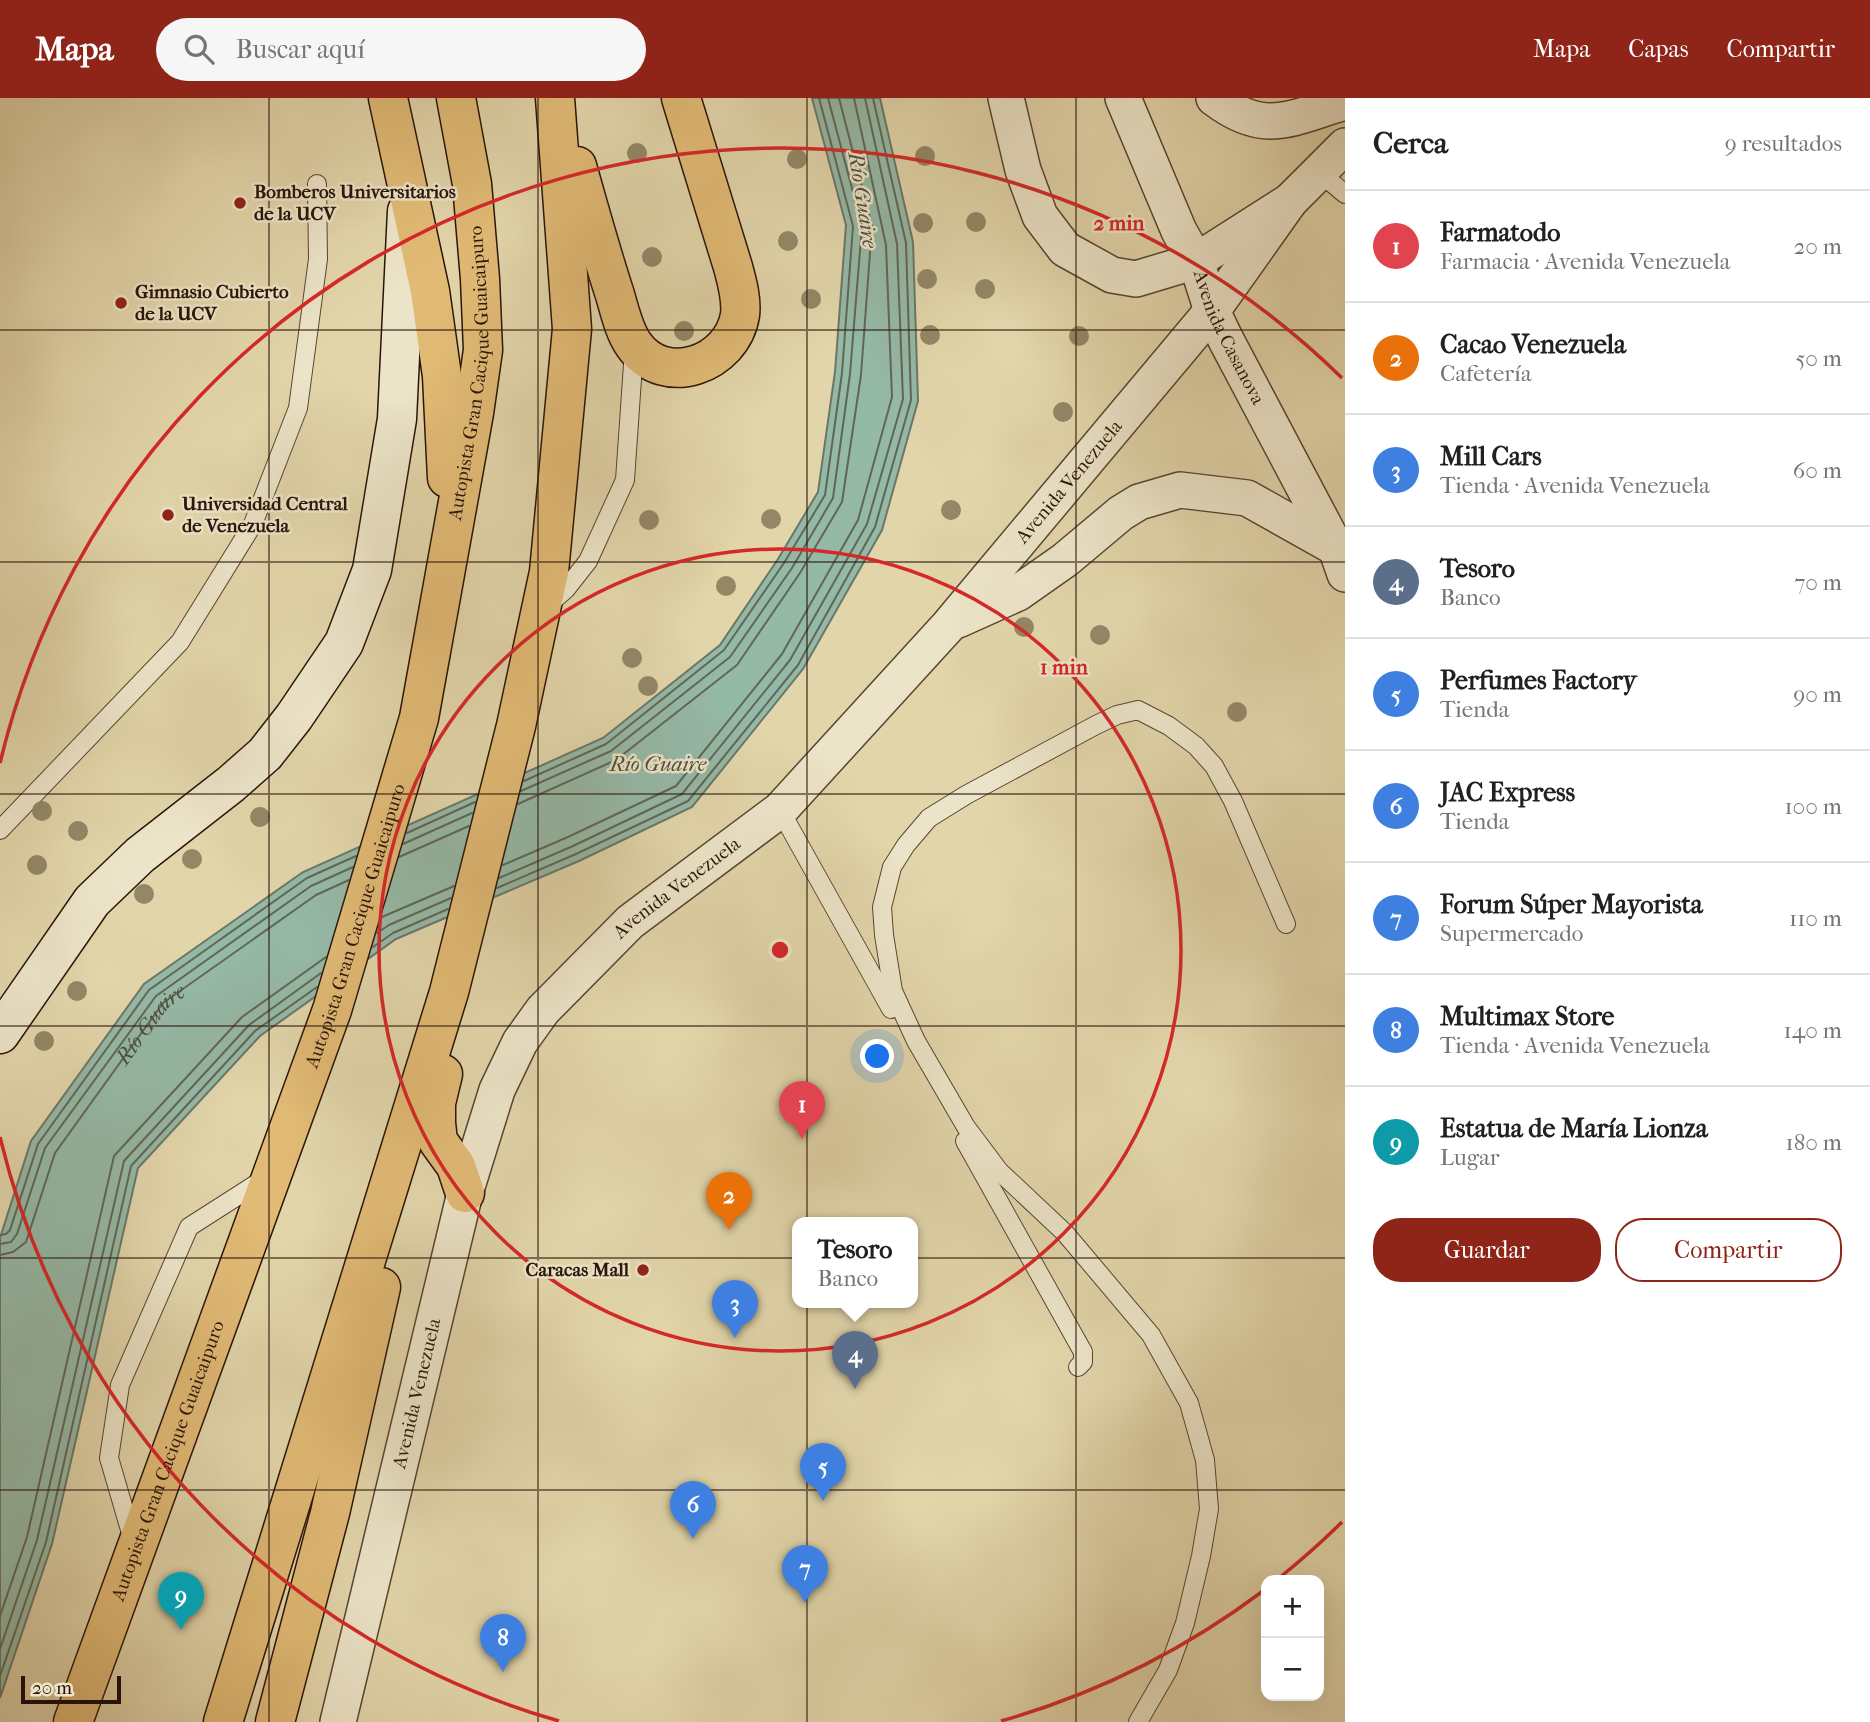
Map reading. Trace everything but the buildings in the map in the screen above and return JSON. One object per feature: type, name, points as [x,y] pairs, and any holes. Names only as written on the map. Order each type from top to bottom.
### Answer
[{"type":"highway","points":[[364,98],[407,193]]},
{"type":"highway","points":[[388,98],[430,291],[442,376],[447,465],[446,560]]},
{"type":"highway","name":"Autopista Gran Cacique Guaicaipuro","points":[[73,1722],[332,1010],[419,718],[483,350],[472,184],[456,98]]},
{"type":"highway","points":[[557,98],[627,332],[634,346],[642,354],[657,365],[670,368],[693,367],[709,361],[733,334],[740,316],[739,294],[733,267],[681,98]]},
{"type":"highway","points":[[275,1722],[330,1513],[449,988],[516,726],[549,572],[572,329],[557,98]]},
{"type":"highway","points":[[449,988],[446,1062],[436,1103],[436,1123],[438,1141],[456,1166],[466,1193]]},
{"type":"highway","points":[[223,1722],[449,988]]},
{"type":"main road","points":[[0,1034],[92,901],[140,855],[265,754],[294,718],[344,643],[372,570],[397,419],[407,193]]},
{"type":"street","points":[[1006,98],[1023,170],[1040,216],[1065,249],[1112,275],[1136,279],[1196,261],[1290,201],[1345,146]]},
{"type":"street","name":"Avenida Casanova","points":[[1123,98],[1180,231],[1196,261],[1213,311],[1340,561]]},
{"type":"street","points":[[1214,98],[1232,112],[1247,119],[1279,122],[1345,102]]},
{"type":"street","name":"Avenida Venezuela","points":[[338,1722],[466,1193],[497,1090],[520,1042],[543,1010],[630,922],[780,810],[949,625],[1213,311],[1290,201]]},
{"type":"street","points":[[949,625],[1018,593],[1139,502],[1180,490],[1247,498],[1340,561]]},
{"type":"lane","points":[[1319,172],[1345,194]]},
{"type":"lane","points":[[0,830],[180,642],[253,524],[298,408],[318,259],[317,184]]},
{"type":"lane","points":[[540,612],[566,589],[588,561],[625,480],[634,346]]},
{"type":"lane","points":[[1138,1722],[1168,1670],[1185,1623],[1209,1509],[1205,1460],[1189,1403],[1151,1335],[1065,1233],[999,1171],[966,1127],[916,1041],[893,991],[882,907],[892,867],[929,818],[965,795],[1096,725],[1117,715],[1138,710],[1169,726],[1196,746],[1214,766],[1238,813],[1286,924]]},
{"type":"lane","points":[[780,810],[1083,1352],[1083,1362],[1079,1367]]},
{"type":"lane","points":[[135,1549],[109,1458],[120,1385],[189,1227],[273,1173]]},
{"type":"water","name":"Río Guaire","points":[[812,98],[880,98],[913,242],[918,401],[882,530],[803,669],[692,807],[579,861],[396,939],[260,1036],[138,1168],[52,1544],[0,1698],[0,1238],[31,1141],[144,984],[303,872],[603,738],[720,645],[778,559],[818,492],[835,372],[846,225]]},
{"type":"place","name":"Bomberos Universitarios de la UCV","points":[[240,203]]},
{"type":"place","name":"Gimnasio Cubierto de la UCV","points":[[121,303]]},
{"type":"place","name":"Universidad Central de Venezuela","points":[[168,515]]},
{"type":"place","name":"Farmatodo","points":[[802,1139]]},
{"type":"place","name":"Cacao Venezuela","points":[[729,1230]]},
{"type":"place","name":"Caracas Mall","points":[[643,1270]]},
{"type":"place","name":"Mill Cars","points":[[735,1338]]},
{"type":"place","name":"Tesoro","points":[[855,1389]]},
{"type":"place","name":"Perfumes Factory","points":[[823,1501]]},
{"type":"place","name":"JAC Express","points":[[693,1539]]},
{"type":"place","name":"Forum Súper Mayorista","points":[[805,1603]]},
{"type":"place","name":"Estatua de María Lionza","points":[[181,1630]]},
{"type":"place","name":"Multimax Store","points":[[503,1672]]}]
